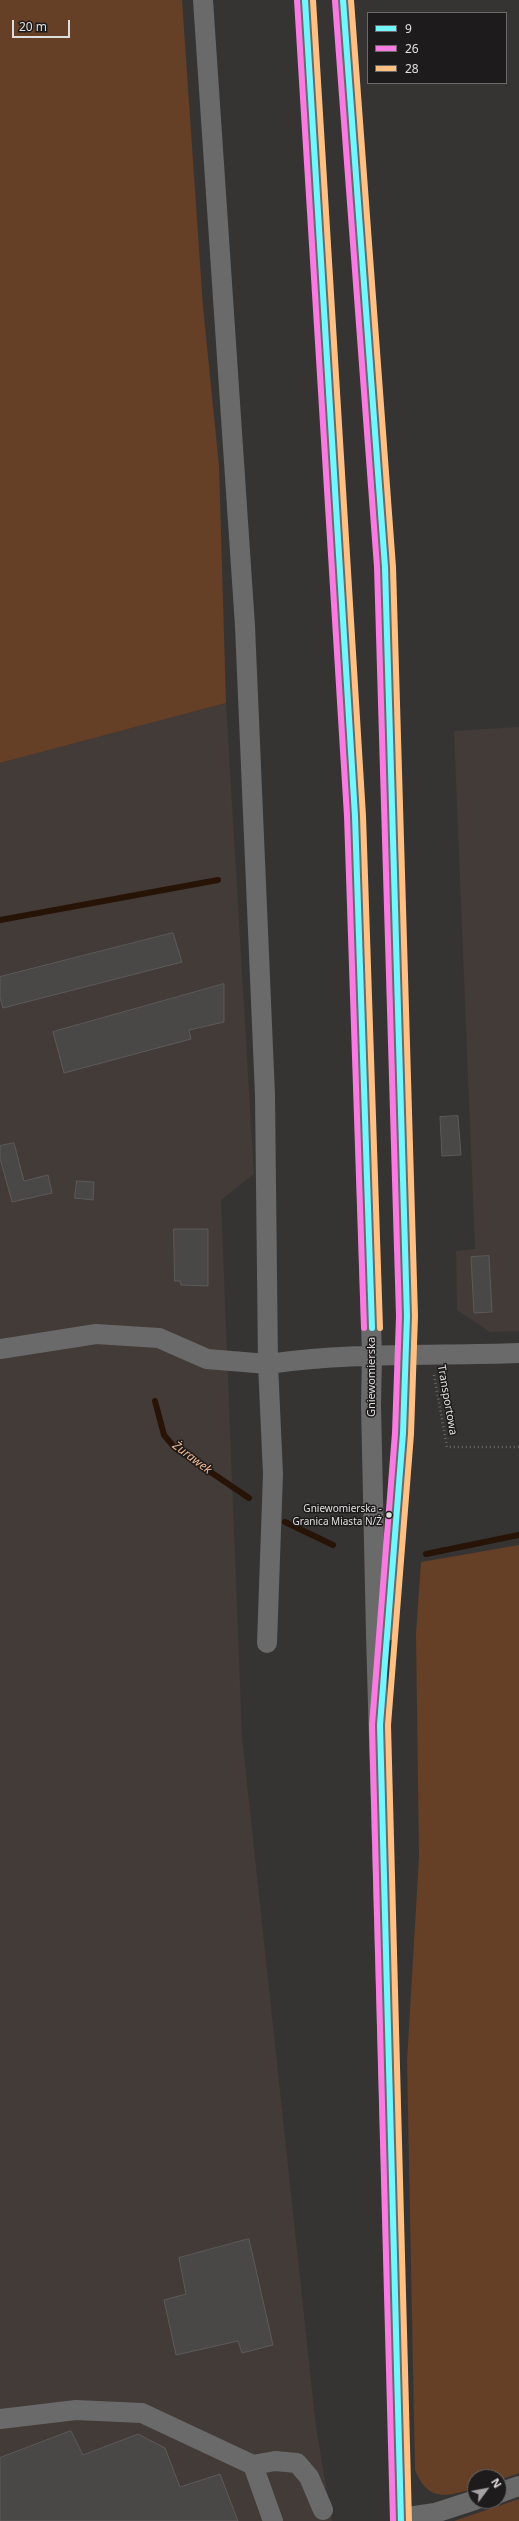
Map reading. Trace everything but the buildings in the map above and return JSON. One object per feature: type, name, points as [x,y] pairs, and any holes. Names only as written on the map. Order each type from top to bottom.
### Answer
[{"type":"street","points":[[203,0],[245,634],[265,1095],[268,1364],[273,1474],[267,1643]]},
{"type":"street","name":"Gniewomierska","points":[[305,0],[355,816],[372,1355],[371,1420],[401,2519]]},
{"type":"street","name":"Gniewomierska","points":[[343,0],[385,567],[407,1356],[380,1725]]},
{"type":"street","points":[[0,1349],[96,1334],[159,1338],[207,1359],[268,1364],[313,1358],[372,1355],[431,1356],[519,1353]]},
{"type":"street","points":[[0,2419],[76,2410],[142,2413],[253,2465],[275,2461],[297,2463],[309,2477],[323,2510]]},
{"type":"street","points":[[253,2465],[273,2521]]},
{"type":"street","points":[[507,2490],[519,2486]]},
{"type":"street","points":[[401,2519],[435,2513],[467,2503]]},
{"type":"path","name":"Transportowa","points":[[431,1356],[447,1446],[519,1448]]},
{"type":"shaded area","points":[[0,0],[182,0],[203,307],[219,466],[226,703],[0,763]]},
{"type":"shaded area","points":[[226,703],[254,1174],[221,1200],[242,1736],[316,2427],[332,2521],[0,2521],[0,763]]},
{"type":"shaded area","points":[[519,727],[519,1331],[490,1332],[457,1310],[456,1251],[475,1249],[454,731]]},
{"type":"shaded area","points":[[519,1545],[519,2473],[507,2477],[507,2469],[467,2469],[467,2490],[447,2495],[432,2492],[426,2488],[415,2470],[407,2061],[419,1857],[416,1634],[421,1562]]},
{"type":"shaded area","points":[[519,2499],[519,2521],[454,2521],[489,2509],[507,2509],[507,2503]]},
{"type":"waterway","points":[[0,920],[218,880]]},
{"type":"waterway","name":"Żurawek","points":[[155,1401],[164,1435],[175,1448],[249,1498]]},
{"type":"waterway","name":"Żurawek","points":[[285,1522],[333,1545]]},
{"type":"waterway","name":"Żurawek","points":[[426,1554],[519,1535]]},
{"type":"transit line","name":"26","points":[[297,0],[347,816],[364,1328]]},
{"type":"transit line","name":"9","points":[[305,0],[355,816],[372,1328]]},
{"type":"transit line","name":"28","points":[[313,0],[363,816],[380,1328]]},
{"type":"transit line","name":"9","points":[[343,0],[385,567],[407,1316],[403,1433],[380,1725],[401,2521]]},
{"type":"transit line","name":"28","points":[[351,0],[393,567],[415,1316],[411,1434],[388,1725],[409,2521]]},
{"type":"transit line","name":"26","points":[[335,1],[377,567],[399,1316],[395,1433],[372,1725],[393,2521]]},
{"type":"place","name":"Gniewomierska - Granica Miasta N/Ż","points":[[389,1515]]}]
